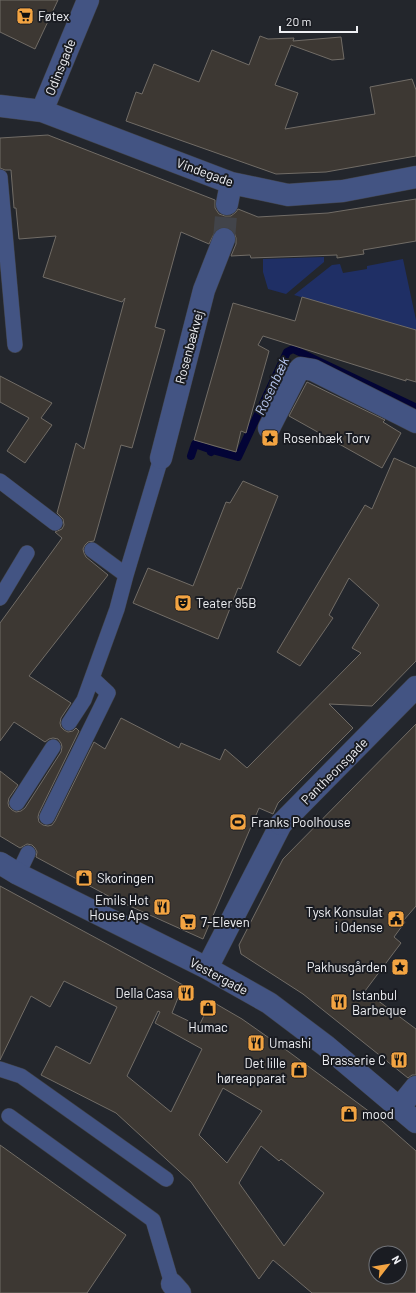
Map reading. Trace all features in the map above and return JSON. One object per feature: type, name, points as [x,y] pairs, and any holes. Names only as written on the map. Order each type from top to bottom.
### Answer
[{"type":"street","name":"Odinsgade","points":[[42,111],[88,0]]},
{"type":"street","name":"Vindegade","points":[[0,106],[42,111],[231,183],[288,195],[343,191],[416,177]]},
{"type":"street","points":[[227,204],[231,183]]},
{"type":"street","name":"Rosenbækvej","points":[[161,458],[204,290],[224,239]]},
{"type":"street","points":[[269,428],[298,371],[301,368],[313,370],[416,422]]},
{"type":"street","name":"Pantheonsgade","points":[[207,968],[281,824],[416,687]]},
{"type":"street","name":"Vestergade","points":[[9,868],[207,968],[269,1003],[326,1046],[416,1122]]},
{"type":"street","points":[[399,1108],[416,1087]]},
{"type":"lane","points":[[0,177],[15,346]]},
{"type":"lane","points":[[69,723],[84,700],[117,609],[161,458]]},
{"type":"lane","points":[[0,481],[55,523]]},
{"type":"lane","points":[[92,550],[126,576]]},
{"type":"lane","points":[[0,598],[27,553]]},
{"type":"lane","points":[[47,817],[108,693],[92,678]]},
{"type":"lane","points":[[17,803],[53,747]]},
{"type":"lane","points":[[9,868],[28,853]]},
{"type":"lane","points":[[0,1069],[21,1076],[166,1179]]},
{"type":"lane","points":[[9,1116],[153,1220],[176,1289]]},
{"type":"shaded area","points":[[324,257],[324,262],[286,294],[268,289],[263,272],[263,259]]},
{"type":"shaded area","points":[[403,259],[416,320],[416,330],[294,295],[332,265],[340,264],[343,273],[367,269],[367,266]]},
{"type":"building","name":"Føtex","points":[[0,0],[58,0],[35,49],[0,32]]},
{"type":"building","points":[[260,36],[268,39],[294,38],[293,41],[341,37],[344,59],[332,60],[291,45],[275,85],[298,93],[285,129],[375,114],[370,87],[412,79],[416,90],[416,156],[326,172],[276,174],[126,121],[136,92],[142,94],[154,64],[199,82],[212,50],[249,65]]},
{"type":"building","points":[[48,135],[215,200],[215,208],[219,214],[225,216],[231,216],[238,209],[258,217],[328,213],[416,199],[416,241],[363,250],[364,254],[337,258],[337,255],[251,258],[250,255],[231,256],[236,244],[236,238],[234,232],[229,228],[223,227],[216,230],[209,244],[181,232],[155,327],[165,330],[132,448],[121,445],[94,541],[88,542],[83,549],[86,557],[108,575],[29,676],[71,703],[61,718],[61,727],[68,732],[73,731],[76,728],[79,731],[39,813],[39,822],[43,825],[52,825],[55,821],[94,742],[105,749],[121,718],[179,748],[181,743],[220,760],[225,749],[247,768],[361,653],[352,648],[379,605],[349,578],[329,615],[333,618],[300,666],[277,652],[365,505],[372,509],[394,458],[416,468],[416,661],[372,706],[329,704],[353,728],[278,803],[273,814],[259,808],[203,939],[112,898],[36,857],[37,852],[32,845],[27,844],[20,848],[0,836],[0,771],[18,785],[9,798],[8,803],[12,810],[16,812],[21,811],[25,808],[61,752],[62,747],[58,739],[53,738],[45,742],[14,722],[0,741],[0,623],[62,538],[55,532],[62,529],[64,525],[63,519],[57,513],[76,443],[84,449],[125,298],[122,302],[43,277],[56,236],[19,239],[16,208],[14,208],[11,170],[0,168],[0,138]]},
{"type":"building","points":[[302,297],[416,330],[416,382],[406,379],[406,381],[263,336],[258,345],[269,351],[246,433],[241,431],[236,452],[194,440],[233,303],[295,321]]},
{"type":"building","points":[[0,376],[52,403],[41,418],[52,425],[25,463],[7,451],[29,418],[0,402]]},
{"type":"building","points":[[307,382],[385,420],[383,422],[401,433],[382,468],[289,416]]},
{"type":"building","points":[[243,481],[278,496],[241,589],[238,588],[218,639],[133,603],[148,568],[193,586],[226,502],[230,503]]},
{"type":"building","points":[[416,724],[416,906],[403,921],[405,922],[394,937],[401,943],[365,991],[416,1029],[416,1075],[412,1075],[408,1078],[303,994],[241,954],[239,945],[283,859]]},
{"type":"building","points":[[0,886],[183,985],[172,1013],[199,1026],[211,1001],[242,1019],[382,1121],[416,1151],[416,1293],[312,1293],[273,1260],[259,1279],[191,1182],[116,1113],[41,1075],[56,1046],[90,1064],[117,1007],[64,981],[50,1007],[31,996],[0,1060]],"holes":[[[158,1011],[160,1012],[155,1023],[202,1049],[171,1112],[127,1076]],[[223,1088],[262,1111],[227,1163],[199,1135]],[[261,1146],[279,1161],[281,1159],[324,1193],[284,1246],[239,1183]]]},
{"type":"building","points":[[0,1145],[126,1235],[87,1293],[0,1293]]},
{"type":"waterway","name":"Rosenbæk","points":[[211,452],[212,450],[238,457],[287,352],[293,349],[416,408]]},
{"type":"waterway","points":[[191,456],[195,444],[212,450]]},
{"type":"tunnel","points":[[224,239],[227,204]]},
{"type":"place","name":"Føtex","points":[[25,16]]},
{"type":"place","name":"Rosenbæk Torv","points":[[270,438]]},
{"type":"place","name":"Teater 95B","points":[[183,603]]},
{"type":"place","name":"Franks Poolhouse","points":[[238,822]]},
{"type":"place","name":"Skoringen","points":[[84,878]]},
{"type":"place","name":"Emils Hot House Aps","points":[[162,907]]},
{"type":"place","name":"Tysk Konsulat i Odense","points":[[396,919]]},
{"type":"place","name":"7-Eleven","points":[[188,922]]},
{"type":"place","name":"Pakhusgården","points":[[400,967]]},
{"type":"place","name":"Della Casa","points":[[186,993]]},
{"type":"place","name":"Istanbul Barbeque","points":[[339,1002]]},
{"type":"place","name":"Humac","points":[[208,1008]]},
{"type":"place","name":"Umashi","points":[[256,1043]]},
{"type":"place","name":"Brasserie C","points":[[399,1060]]},
{"type":"place","name":"Det lille høreapparat","points":[[299,1070]]},
{"type":"place","name":"mood","points":[[349,1114]]}]
